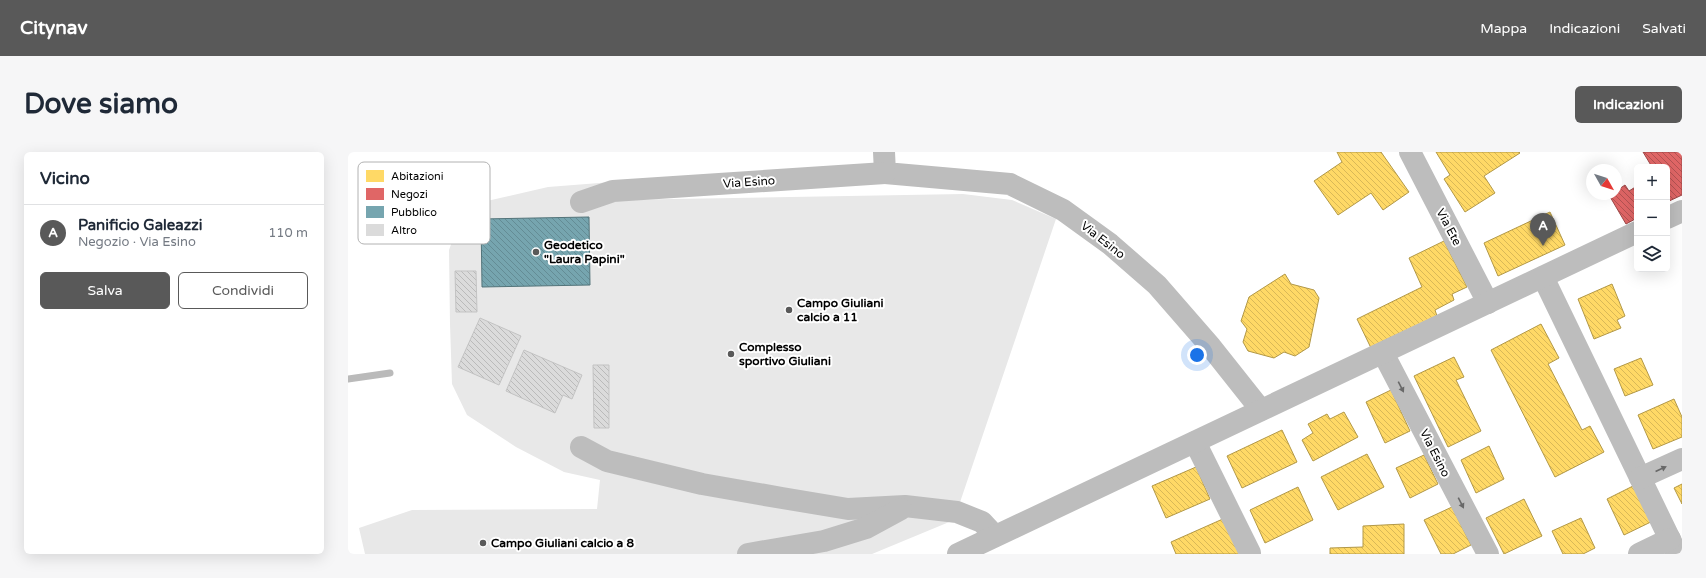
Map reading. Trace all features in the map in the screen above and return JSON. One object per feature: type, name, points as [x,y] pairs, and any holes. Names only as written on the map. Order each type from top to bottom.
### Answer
[{"type":"street","name":"Via Ete","points":[[1410,152],[1488,303]]},
{"type":"street","name":"Via Esino","points":[[581,202],[612,191],[885,162],[1010,184],[1063,210],[1110,244],[1157,285],[1211,347],[1261,410]]},
{"type":"street","points":[[1670,217],[1682,211]]},
{"type":"street","points":[[958,554],[1634,233]]},
{"type":"street","points":[[1543,277],[1673,546],[1639,554]]},
{"type":"street","name":"Via Esino","points":[[1383,353],[1488,554]]},
{"type":"street","points":[[1195,442],[1250,553]]},
{"type":"street","points":[[581,447],[607,461],[702,484],[848,509],[905,506],[957,512],[982,522],[996,536]]},
{"type":"street","points":[[1640,478],[1682,459]]},
{"type":"street","points":[[748,554],[824,541],[866,528],[905,506]]},
{"type":"shaded area","name":"Complesso sportivo Giuliani","points":[[612,182],[613,200],[963,194],[1012,200],[1056,219],[954,520],[872,554],[365,554],[359,528],[412,510],[597,509],[600,480],[564,472],[516,447],[467,415],[452,384],[449,250],[451,244],[490,244],[490,200],[548,187]]},
{"type":"building: Abitazioni","points":[[1337,152],[1381,152],[1409,192],[1383,210],[1371,193],[1338,215],[1314,181],[1342,162]]},
{"type":"building: Abitazioni","points":[[1436,152],[1520,153],[1484,176],[1495,193],[1465,212],[1444,179],[1450,175]]},
{"type":"building: Abitazioni","points":[[1550,212],[1565,245],[1498,276],[1484,243]]},
{"type":"building: Abitazioni","points":[[1444,241],[1467,287],[1452,294],[1454,300],[1435,310],[1437,316],[1371,348],[1357,319],[1422,287],[1409,258]]},
{"type":"building: Abitazioni","points":[[1285,274],[1291,284],[1314,290],[1319,298],[1309,347],[1295,356],[1284,352],[1274,358],[1248,351],[1243,342],[1247,329],[1241,321],[1249,297]]},
{"type":"building: Abitazioni","points":[[1612,284],[1625,316],[1617,320],[1621,328],[1594,339],[1578,299]]},
{"type":"building: Abitazioni","points":[[1541,324],[1559,358],[1548,364],[1582,430],[1590,426],[1604,452],[1555,477],[1491,350]]},
{"type":"building: Abitazioni","points":[[1454,357],[1464,377],[1456,380],[1481,431],[1448,447],[1414,376]]},
{"type":"building: Abitazioni","points":[[1641,358],[1653,385],[1625,396],[1614,369]]},
{"type":"building: Abitazioni","points":[[1391,390],[1410,431],[1385,443],[1366,402]]},
{"type":"building: Abitazioni","points":[[1674,399],[1682,417],[1682,437],[1653,449],[1638,415]]},
{"type":"building: Abitazioni","points":[[1344,412],[1358,437],[1313,461],[1302,440],[1313,433],[1308,424],[1327,414],[1330,419]]},
{"type":"building: Abitazioni","points":[[1282,430],[1297,462],[1242,488],[1227,456]]},
{"type":"building: Abitazioni","points":[[1489,446],[1504,479],[1476,493],[1461,460]]},
{"type":"building: Abitazioni","points":[[1367,454],[1384,487],[1338,510],[1321,477]]},
{"type":"building: Abitazioni","points":[[1424,455],[1438,484],[1410,498],[1396,468]]},
{"type":"building: Abitazioni","points":[[1196,467],[1210,499],[1166,518],[1152,486]]},
{"type":"building: Abitazioni","points":[[1639,483],[1657,519],[1624,535],[1607,499]]},
{"type":"building: Abitazioni","points":[[1682,484],[1682,504],[1674,488]]},
{"type":"building: Abitazioni","points":[[1298,487],[1313,520],[1265,543],[1250,510]]},
{"type":"building: Abitazioni","points":[[1524,499],[1542,536],[1504,554],[1486,518]]},
{"type":"building: Abitazioni","points":[[1452,507],[1471,545],[1453,554],[1441,554],[1424,520]]},
{"type":"building: Abitazioni","points":[[1225,518],[1241,554],[1176,554],[1171,542]]},
{"type":"building: Abitazioni","points":[[1581,518],[1595,548],[1583,554],[1563,554],[1552,531]]},
{"type":"building: Abitazioni","points":[[1404,524],[1404,554],[1330,554],[1330,548],[1363,547],[1363,526]]},
{"type":"building: Negozi","points":[[1643,152],[1682,152],[1682,195],[1670,201],[1670,164],[1650,164]]},
{"type":"building: Negozi","points":[[1625,185],[1629,191],[1634,188],[1634,220],[1626,224],[1612,200],[1622,200],[1622,187]]},
{"type":"building: Pubblico","name":"Geodetico \"Laura Papini\"","points":[[589,217],[590,285],[482,287],[481,244],[490,244],[490,219]]},
{"type":"building: Altro","points":[[455,271],[476,271],[477,312],[456,312]]},
{"type":"building: Altro","points":[[480,318],[521,336],[499,385],[458,367]]},
{"type":"building: Altro","points":[[524,350],[582,375],[572,399],[563,395],[555,413],[506,391]]},
{"type":"building: Altro","points":[[593,365],[609,365],[609,428],[594,428]]},
{"type":"waterway","points":[[348,379],[390,373]]},
{"type":"place","name":"Panificio Galeazzi","points":[[1543,246]]},
{"type":"place","name":"Geodetico \"Laura Papini\"","points":[[536,252]]},
{"type":"place","name":"Campo Giuliani calcio a 11","points":[[789,310]]},
{"type":"place","name":"Complesso sportivo Giuliani","points":[[731,354]]},
{"type":"place","name":"Campo Giuliani calcio a 8","points":[[483,543]]}]
